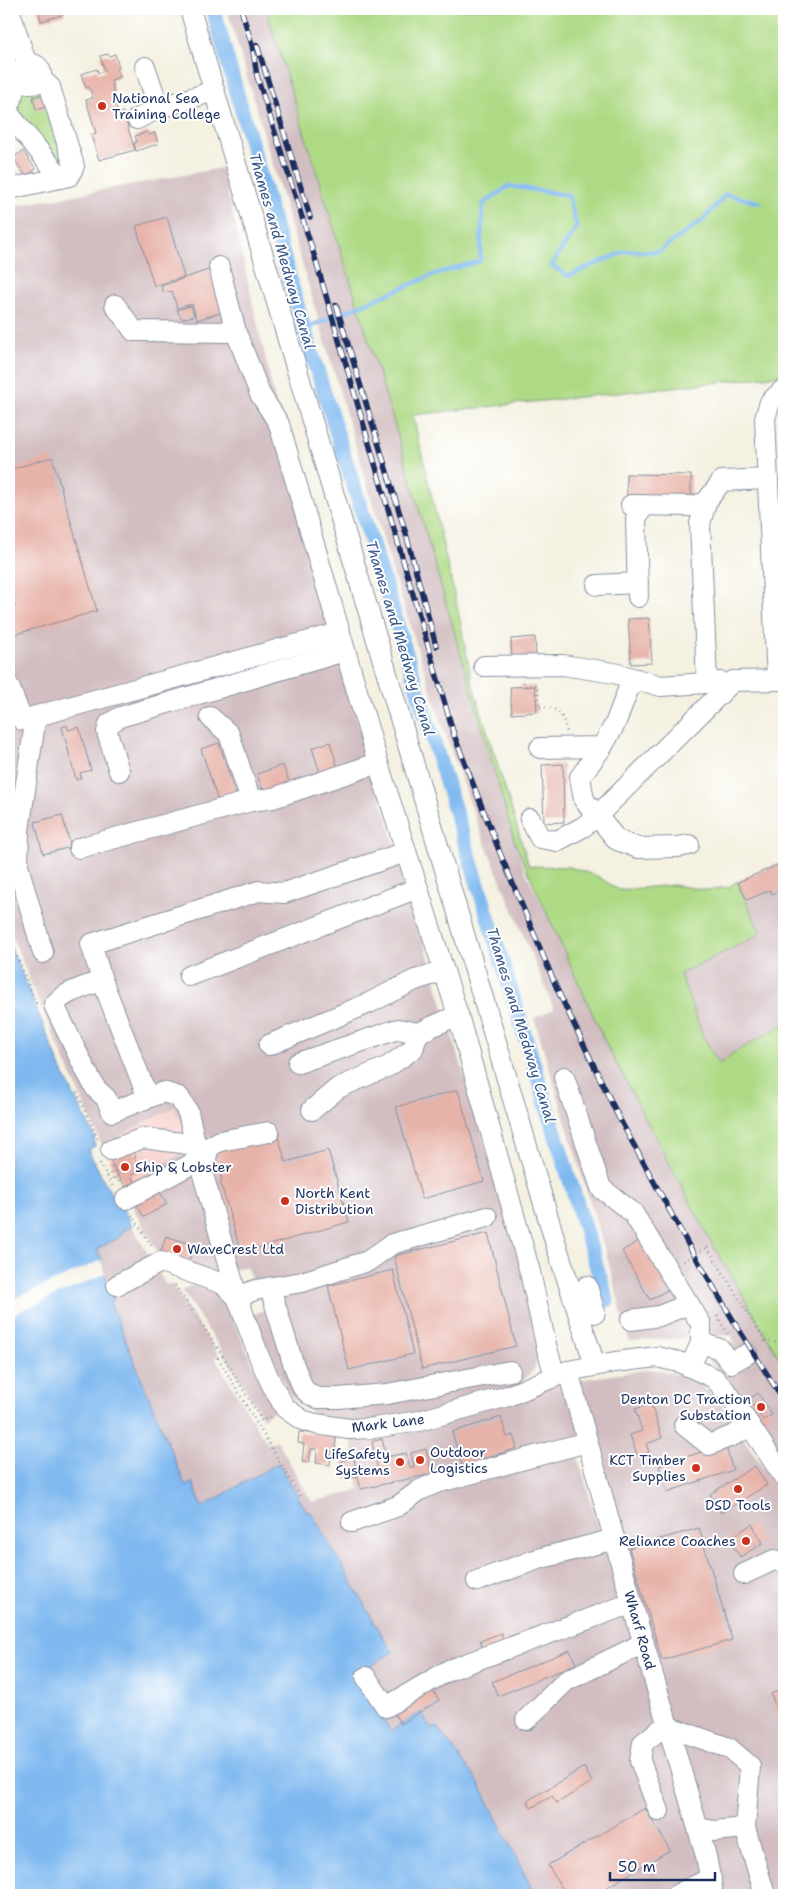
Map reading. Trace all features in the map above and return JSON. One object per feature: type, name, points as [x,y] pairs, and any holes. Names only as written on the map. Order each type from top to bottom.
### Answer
[{"type":"street","points":[[9,9],[30,74],[50,87],[74,166],[69,176],[9,189]]},
{"type":"street","points":[[190,9],[558,1251],[595,1365]]},
{"type":"street","points":[[146,67],[159,108]]},
{"type":"street","points":[[9,106],[15,88],[30,74]]},
{"type":"street","points":[[136,119],[159,108],[214,91]]},
{"type":"street","points":[[9,114],[61,178]]},
{"type":"street","name":"Wharf Road","points":[[219,267],[236,332],[260,394],[279,424],[378,763],[458,1015],[530,1272],[548,1349],[562,1373],[587,1442],[698,1828],[710,1887]]},
{"type":"street","points":[[115,305],[134,330],[236,332]]},
{"type":"street","points":[[484,666],[562,665],[614,673],[661,686],[707,682],[781,680],[765,418],[770,402],[784,389]]},
{"type":"street","points":[[707,682],[700,524],[706,502],[722,481],[768,480]]},
{"type":"street","points":[[597,585],[638,590],[637,505],[694,506],[706,502]]},
{"type":"street","points":[[9,686],[22,720],[342,642]]},
{"type":"street","points":[[119,771],[107,732],[109,724],[120,717],[342,642]]},
{"type":"street","points":[[636,680],[628,690],[615,724],[602,747],[580,777],[584,800],[596,817],[617,840],[638,848],[689,845]]},
{"type":"street","points":[[530,819],[540,838],[557,841],[583,828],[733,681]]},
{"type":"street","points":[[36,716],[19,830],[18,866],[43,954]]},
{"type":"street","points":[[210,717],[229,734],[251,801]]},
{"type":"street","points":[[540,748],[602,747]]},
{"type":"street","points":[[79,848],[251,801],[274,798],[378,763]]},
{"type":"street","points":[[148,1098],[102,980],[91,944],[259,891],[284,893],[406,852]]},
{"type":"street","points":[[189,976],[418,888]]},
{"type":"street","points":[[269,1045],[369,1003],[415,980],[444,971]]},
{"type":"street","name":"Mark Lane","points":[[102,980],[67,993],[54,1005],[85,1069],[96,1089],[106,1098],[112,1112],[163,1092],[179,1098],[188,1112],[237,1297],[260,1359],[285,1408],[302,1420],[316,1424],[349,1429],[374,1428],[418,1421],[508,1396],[562,1373],[595,1365],[651,1357],[672,1360],[714,1378],[730,1396],[784,1477]]},
{"type":"street","points":[[298,1063],[398,1029],[418,1033],[458,1015]]},
{"type":"street","points":[[312,1110],[338,1088],[389,1066],[413,1049],[418,1033]]},
{"type":"street","points":[[564,1077],[601,1188],[634,1213],[701,1324],[701,1343],[690,1367]]},
{"type":"street","points":[[121,1196],[199,1158],[209,1147],[220,1141],[269,1132]]},
{"type":"street","points":[[105,1155],[143,1138],[199,1158]]},
{"type":"street","points":[[117,1285],[161,1262],[223,1284],[237,1297],[255,1290],[302,1282],[321,1276],[368,1261],[392,1244],[487,1218]]},
{"type":"street","points":[[587,1286],[595,1313]]},
{"type":"street","points":[[270,1288],[293,1363],[303,1388],[316,1398],[387,1394],[510,1371]]},
{"type":"street","points":[[631,1320],[658,1316],[689,1304]]},
{"type":"street","points":[[701,1343],[720,1349],[731,1364],[748,1354]]},
{"type":"street","points":[[684,1425],[709,1445],[750,1426]]},
{"type":"street","points":[[352,1522],[398,1506],[420,1490],[436,1483],[587,1442]]},
{"type":"street","points":[[477,1581],[538,1559],[615,1539]]},
{"type":"street","points":[[744,1574],[774,1560],[784,1562]]},
{"type":"street","points":[[366,1677],[386,1707],[449,1670],[621,1607],[634,1607]]},
{"type":"street","points":[[526,1720],[566,1681],[644,1643]]},
{"type":"street","points":[[659,1811],[640,1761],[643,1743],[658,1731],[669,1727],[729,1748],[750,1766],[745,1828],[766,1895]]},
{"type":"street","points":[[698,1828],[714,1831],[745,1828]]},
{"type":"street","points":[[676,1895],[710,1887]]},
{"type":"path","points":[[523,679],[524,686],[537,685],[539,707],[551,707],[561,715]]},
{"type":"path","points":[[105,1155],[107,1176],[121,1196]]},
{"type":"path","points":[[107,1176],[111,1174],[114,1180],[119,1176]]},
{"type":"path","points":[[683,1261],[707,1247],[765,1341],[784,1343]]},
{"type":"path","points":[[222,1356],[218,1358],[300,1496]]},
{"type":"shaded area","points":[[227,9],[277,9],[452,617],[468,684],[514,840],[526,873],[656,1131],[784,1345],[784,1466],[725,1374],[708,1361],[733,1348],[732,1335],[629,1341],[608,1261],[534,1018],[554,1009],[481,833],[443,728],[395,579]]},
{"type":"shaded area","points":[[222,168],[319,593],[498,1187],[529,1297],[539,1351],[534,1370],[515,1388],[421,1416],[365,1423],[320,1419],[290,1395],[251,1315],[265,1310],[246,1266],[214,1276],[159,1254],[135,1211],[125,1187],[183,1152],[186,1135],[175,1107],[102,1145],[9,929],[9,207]]},
{"type":"shaded area","points":[[784,861],[784,1023],[732,1054],[719,1064],[702,1034],[680,973],[761,934],[737,881]]},
{"type":"shaded area","points":[[176,1107],[186,1135],[183,1152],[125,1187],[102,1145]]},
{"type":"shaded area","points":[[132,1226],[166,1285],[171,1283],[219,1355],[215,1358],[267,1444],[277,1440],[312,1502],[359,1490],[351,1437],[358,1438],[359,1442],[402,1434],[559,1383],[651,1369],[677,1374],[701,1386],[715,1396],[784,1498],[784,1895],[535,1895],[480,1785],[431,1729],[391,1731],[355,1676],[394,1651],[393,1648],[388,1645],[312,1512],[308,1513],[279,1463],[202,1507],[193,1483],[185,1486],[110,1302],[114,1299],[97,1249],[120,1237],[123,1231]],"holes":[[[594,1453],[626,1555],[609,1561],[578,1458]]]},
{"type":"shaded area","points":[[194,1284],[211,1291],[226,1304],[264,1389],[276,1409],[263,1418],[225,1355],[182,1291]]},
{"type":"green space","points":[[266,9],[784,9],[784,375],[413,415],[459,615],[472,682],[529,866],[570,867],[597,876],[619,890],[673,885],[706,890],[729,887],[737,881],[761,934],[680,974],[702,1034],[719,1064],[732,1054],[784,1024],[784,1366],[710,1240],[607,1046],[515,843],[396,429]]},
{"type":"green space","points":[[38,91],[45,94],[33,98],[37,109],[49,106],[65,167],[15,109],[21,92]]},
{"type":"water","points":[[9,943],[63,1073],[94,1136],[95,1146],[88,1150],[112,1196],[117,1198],[132,1226],[123,1231],[120,1237],[97,1249],[114,1299],[110,1302],[185,1485],[193,1483],[202,1507],[278,1463],[308,1513],[311,1512],[388,1645],[394,1651],[355,1676],[391,1731],[421,1712],[431,1729],[437,1727],[480,1785],[535,1895],[9,1895]]},
{"type":"pier","points":[[102,1260],[105,1274],[9,1316],[9,1301]]},
{"type":"building","points":[[38,9],[63,9],[65,14],[41,21]]},
{"type":"building","name":"National Sea Training College","points":[[108,54],[109,56],[115,54],[119,67],[117,68],[120,77],[111,80],[114,92],[112,93],[118,114],[123,112],[135,150],[99,160],[91,135],[96,133],[86,100],[93,98],[89,87],[86,88],[81,74],[97,69],[98,73],[105,71],[100,56]]},
{"type":"building","points":[[45,94],[49,106],[36,110],[33,97]]},
{"type":"building","points":[[148,132],[149,135],[155,133],[158,144],[136,151],[134,143],[137,142],[135,136]]},
{"type":"building","points":[[23,151],[36,169],[26,176],[13,158]]},
{"type":"building","points":[[167,217],[184,277],[154,286],[136,226]]},
{"type":"building","points":[[211,269],[223,312],[197,320],[192,304],[177,308],[172,291],[164,293],[161,286]]},
{"type":"building","points":[[191,306],[194,316],[182,319],[177,310]]},
{"type":"building","points":[[52,457],[97,611],[9,636],[9,609],[15,607],[9,584],[9,470]]},
{"type":"building","points":[[626,474],[691,475],[691,498],[627,497]]},
{"type":"building","points":[[649,618],[652,663],[631,664],[628,619]]},
{"type":"building","points":[[535,637],[536,658],[512,659],[511,639]]},
{"type":"building","points":[[535,686],[537,712],[512,714],[510,687]]},
{"type":"building","points":[[67,725],[68,730],[79,727],[91,770],[80,773],[81,778],[76,780],[62,727]]},
{"type":"building","points":[[330,742],[338,768],[320,773],[312,748]]},
{"type":"building","points":[[219,743],[237,798],[219,804],[201,749]]},
{"type":"building","points":[[563,764],[564,822],[544,823],[542,765]]},
{"type":"building","points":[[283,765],[290,785],[264,794],[257,774]]},
{"type":"building","points":[[62,815],[71,847],[43,854],[35,822]]},
{"type":"building","points":[[784,862],[784,889],[772,894],[770,890],[747,900],[738,882]]},
{"type":"building","points":[[458,1090],[484,1181],[422,1199],[396,1107]]},
{"type":"building","name":"North Kent Distribution","points":[[277,1134],[286,1162],[328,1150],[349,1222],[241,1253],[220,1181],[222,1180],[214,1152]]},
{"type":"building","name":"Ship & Lobster","points":[[131,1148],[136,1157],[134,1158],[137,1163],[135,1164],[139,1171],[131,1175],[134,1182],[125,1187],[110,1160]]},
{"type":"building","points":[[160,1192],[167,1204],[144,1217],[137,1205]]},
{"type":"building","points":[[488,1233],[516,1346],[422,1369],[394,1256]]},
{"type":"building","name":"WaveCrest Ltd","points":[[166,1236],[194,1245],[189,1261],[161,1252]]},
{"type":"building","points":[[640,1240],[669,1289],[650,1300],[622,1251]]},
{"type":"building","points":[[393,1270],[413,1354],[349,1370],[328,1286]]},
{"type":"building","name":"Denton DC Traction Substation","points":[[758,1393],[772,1415],[763,1420],[749,1399]]},
{"type":"building","points":[[651,1404],[662,1438],[646,1444],[649,1452],[638,1457],[630,1435],[642,1431],[635,1409]]},
{"type":"building","points":[[501,1417],[507,1437],[513,1435],[517,1448],[462,1466],[452,1432]]},
{"type":"building","points":[[299,1432],[336,1436],[335,1451],[331,1451],[330,1465],[316,1463],[317,1449],[311,1449],[309,1462],[302,1462],[304,1444],[298,1443]]},
{"type":"building","points":[[382,1439],[386,1457],[406,1453],[410,1467],[414,1467],[411,1453],[426,1449],[432,1474],[361,1489],[357,1474],[378,1470],[372,1442]]},
{"type":"building","name":"KCT Timber Supplies","points":[[725,1444],[733,1470],[667,1492],[659,1466]]},
{"type":"building","points":[[354,1458],[357,1477],[345,1479],[342,1460]]},
{"type":"building","name":"DSD Tools","points":[[755,1466],[767,1485],[721,1513],[710,1494]]},
{"type":"building","name":"Reliance Coaches","points":[[752,1524],[763,1543],[740,1557],[729,1539]]},
{"type":"building","points":[[699,1528],[732,1640],[662,1660],[629,1548]]},
{"type":"building","points":[[501,1633],[505,1644],[484,1652],[480,1641]]},
{"type":"building","points":[[570,1650],[576,1664],[498,1696],[492,1682]]},
{"type":"building","points":[[431,1688],[439,1700],[401,1724],[393,1712]]},
{"type":"building","points":[[784,1688],[784,1719],[780,1720],[771,1694]]},
{"type":"building","points":[[784,1720],[784,1732],[780,1722]]},
{"type":"building","points":[[584,1767],[592,1782],[557,1803],[552,1796],[531,1808],[527,1801]]},
{"type":"building","points":[[645,1808],[670,1850],[594,1895],[566,1895],[548,1865]]},
{"type":"waterway","name":"Thames and Medway Canal","points":[[213,9],[304,329],[607,1300]]},
{"type":"waterway","points":[[304,329],[438,273],[480,261],[483,204],[509,186],[568,195],[577,227],[551,265],[568,276],[626,251],[658,252],[703,220],[726,194],[760,203]]},
{"type":"railway","points":[[241,9],[252,45],[257,76],[315,258],[454,735],[500,853],[558,991],[618,1116],[689,1246],[784,1401]]},
{"type":"railway","points":[[257,45],[310,217]]},
{"type":"railway","points":[[336,305],[406,534],[436,646]]},
{"type":"place","name":"National Sea Training College","points":[[102,106]]},
{"type":"place","name":"Ship & Lobster","points":[[125,1167]]},
{"type":"place","name":"North Kent Distribution","points":[[285,1201]]},
{"type":"place","name":"WaveCrest Ltd","points":[[177,1249]]},
{"type":"place","name":"Denton DC Traction Substation","points":[[761,1407]]},
{"type":"place","name":"Outdoor Logistics","points":[[420,1460]]},
{"type":"place","name":"LifeSafety Systems","points":[[400,1462]]},
{"type":"place","name":"KCT Timber Supplies","points":[[696,1468]]},
{"type":"place","name":"DSD Tools","points":[[738,1489]]},
{"type":"place","name":"Reliance Coaches","points":[[746,1541]]}]
